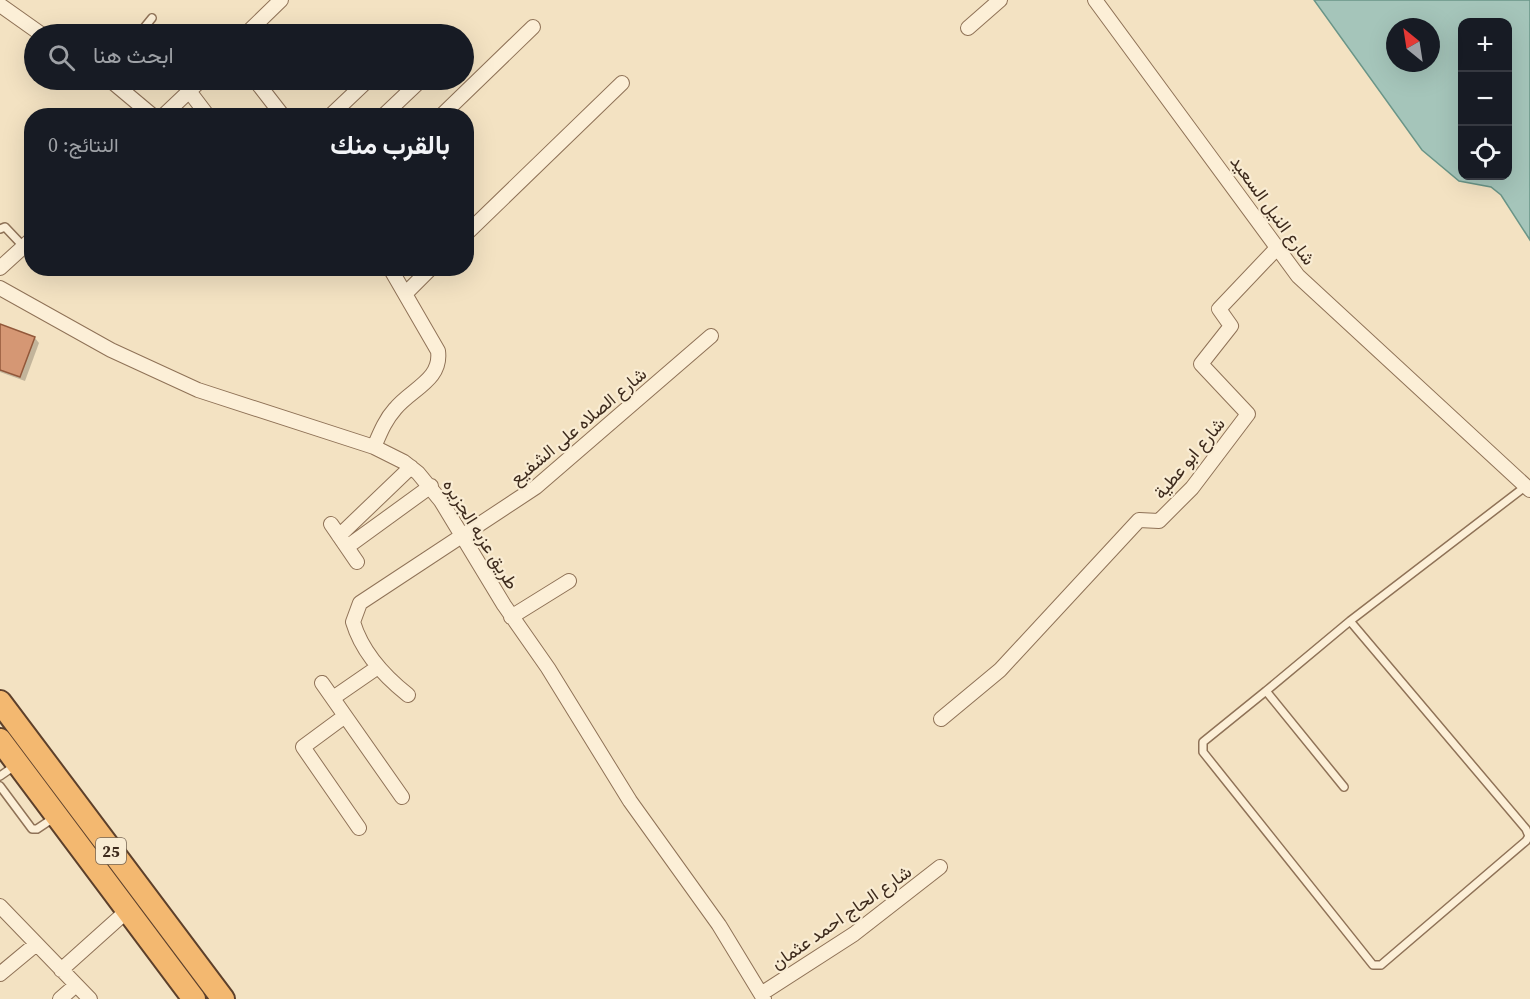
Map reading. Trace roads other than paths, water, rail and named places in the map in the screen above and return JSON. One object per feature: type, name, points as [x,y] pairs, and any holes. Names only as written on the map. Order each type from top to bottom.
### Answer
[{"type":"highway","name":"25","points":[[0,702],[36,751],[67,810],[128,910],[194,999]]},
{"type":"highway","name":"25","points":[[0,740],[9,770],[67,810],[223,999]]},
{"type":"highway","points":[[9,770],[36,751]]},
{"type":"street","points":[[256,24],[281,0]]},
{"type":"street","points":[[969,28],[1000,0]]},
{"type":"street","name":"شارع النيل السعيد","points":[[1095,0],[1276,249],[1311,289],[1349,321],[1528,488]]},
{"type":"street","points":[[0,5],[26,24]]},
{"type":"street","points":[[474,84],[533,27]]},
{"type":"street","points":[[474,226],[622,83]]},
{"type":"street","points":[[122,90],[143,108]]},
{"type":"street","points":[[263,90],[277,108]]},
{"type":"street","points":[[338,108],[357,90]]},
{"type":"street","points":[[391,108],[410,90]]},
{"type":"street","points":[[449,108],[468,90]]},
{"type":"street","points":[[171,108],[189,91],[202,108]]},
{"type":"street","points":[[0,268],[24,245]]},
{"type":"street","name":"شارع ابو عطية","points":[[942,719],[1004,666],[1139,520],[1159,521],[1192,488],[1248,414],[1201,364],[1232,326],[1219,309],[1276,249]]},
{"type":"street","points":[[374,447],[393,410],[407,395],[432,378],[440,361],[438,351],[395,276]]},
{"type":"street","points":[[406,293],[423,276]]},
{"type":"street","name":"طريق عزبه الجزيره","points":[[0,288],[111,350],[198,390],[374,447],[411,467],[431,486],[630,801],[712,916],[762,997]]},
{"type":"street","name":"شارع الصلاه على الشفيع","points":[[408,695],[378,667],[366,650],[353,622],[360,603],[550,476],[711,336]]},
{"type":"street","points":[[343,542],[411,467]]},
{"type":"street","points":[[343,542],[431,486]]},
{"type":"street","points":[[331,524],[357,562]]},
{"type":"street","points":[[511,616],[569,581]]},
{"type":"street","points":[[333,698],[378,667]]},
{"type":"street","points":[[322,683],[402,797]]},
{"type":"street","points":[[345,716],[303,747],[358,828]]},
{"type":"street","name":"شارع الحاج احمد عثمان","points":[[762,997],[863,927],[940,867]]},
{"type":"street","points":[[0,906],[35,945],[63,968],[90,999]]},
{"type":"street","points":[[63,968],[128,910]]},
{"type":"street","points":[[0,974],[35,945]]},
{"type":"street","points":[[60,999],[76,985]]},
{"type":"lane","points":[[147,24],[152,18]]},
{"type":"lane","points":[[0,229],[4,226],[24,240]]},
{"type":"lane","points":[[1350,621],[1526,829],[1529,836],[1526,842],[1381,965],[1373,965],[1203,752],[1203,742],[1350,621],[1528,488]]},
{"type":"lane","points":[[1266,691],[1344,787]]},
{"type":"lane","points":[[0,786],[32,829],[37,829],[67,810]]},
{"type":"water","points":[[1314,0],[1530,0],[1530,240],[1501,195],[1491,187],[1459,181],[1422,150]]}]
